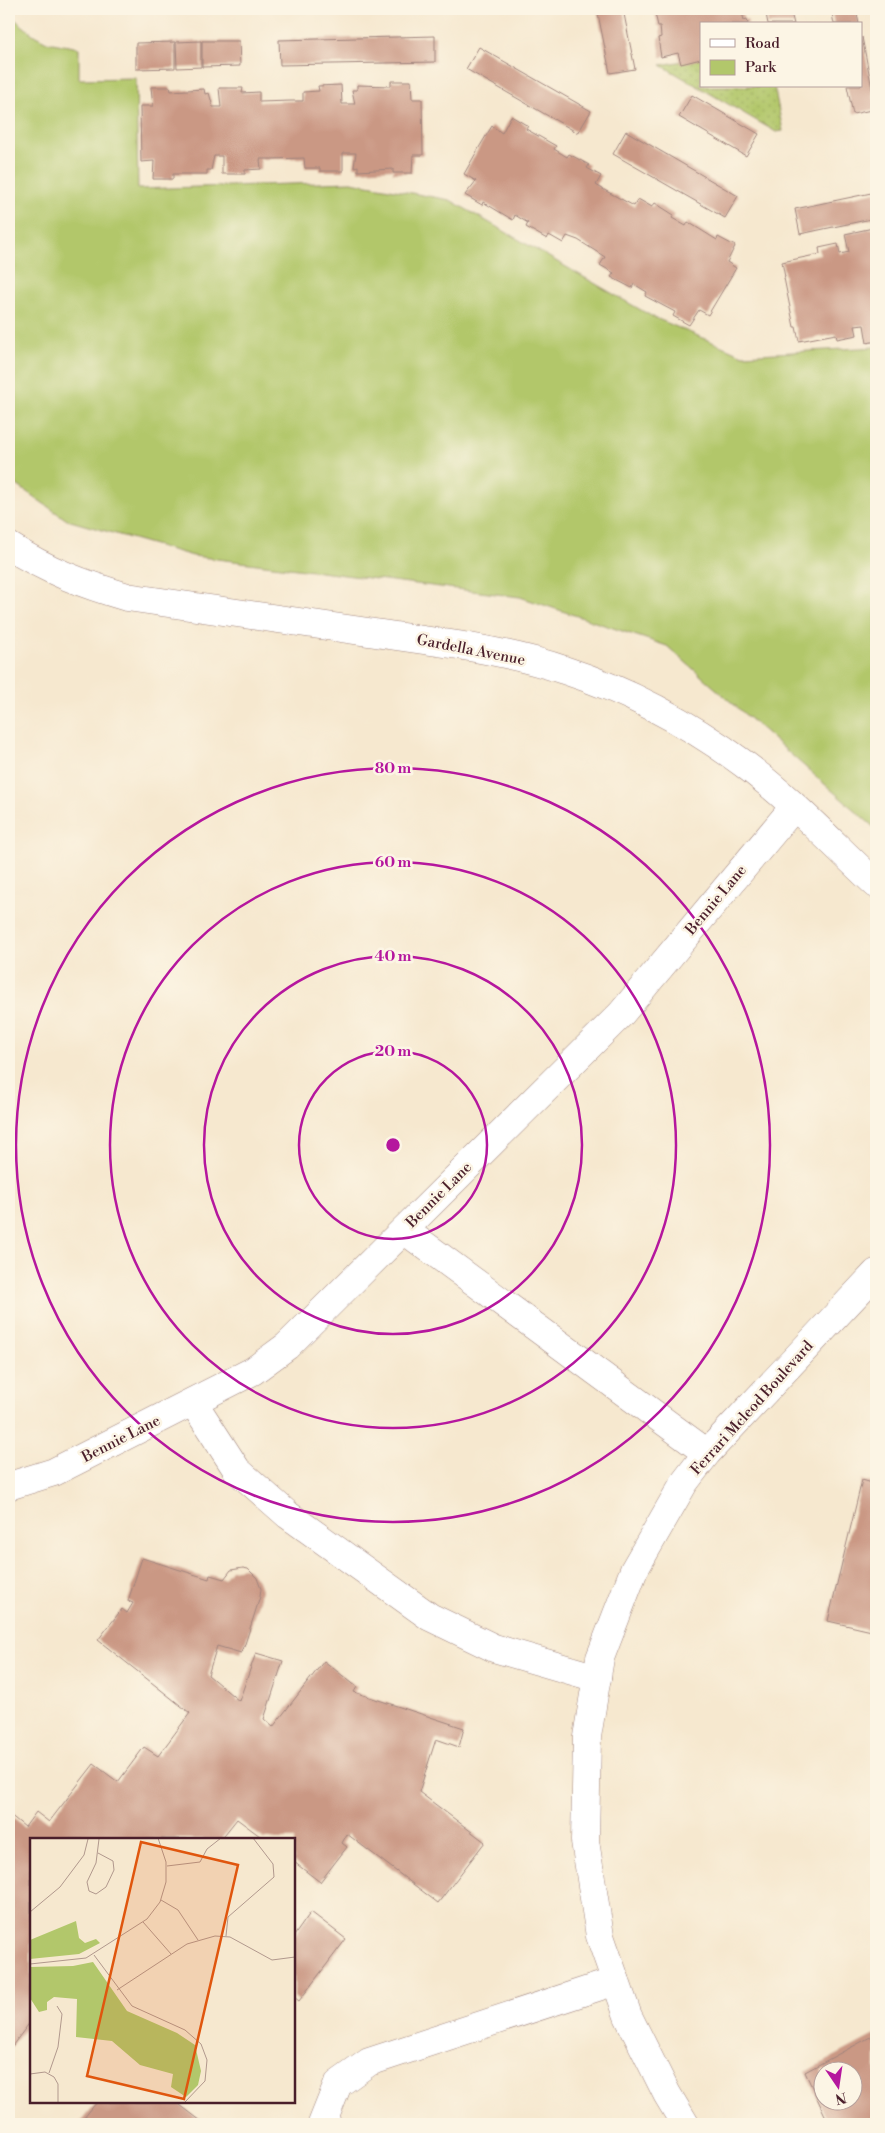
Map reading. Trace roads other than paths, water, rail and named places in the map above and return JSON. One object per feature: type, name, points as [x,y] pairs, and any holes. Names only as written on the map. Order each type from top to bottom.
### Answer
[{"type":"street","name":"Gardella Avenue","points":[[9,546],[34,562],[80,583],[127,597],[458,645],[502,653],[564,670],[634,698],[691,728],[745,765],[794,807],[876,884]]},
{"type":"street","name":"Bennie Lane","points":[[9,1486],[54,1472],[193,1402],[253,1371],[287,1346],[621,1014],[794,807]]},
{"type":"street","points":[[404,1230],[707,1452]]},
{"type":"street","name":"Ferrari Mcleod Boulevard","points":[[685,2124],[667,2094],[628,2016],[600,1936],[585,1840],[587,1737],[600,1658],[634,1570],[684,1483],[707,1452],[876,1274]]},
{"type":"street","points":[[193,1402],[237,1470],[288,1515],[430,1618],[494,1648],[597,1678]]},
{"type":"street","points":[[322,2124],[338,2084],[369,2062],[616,1981]]}]
